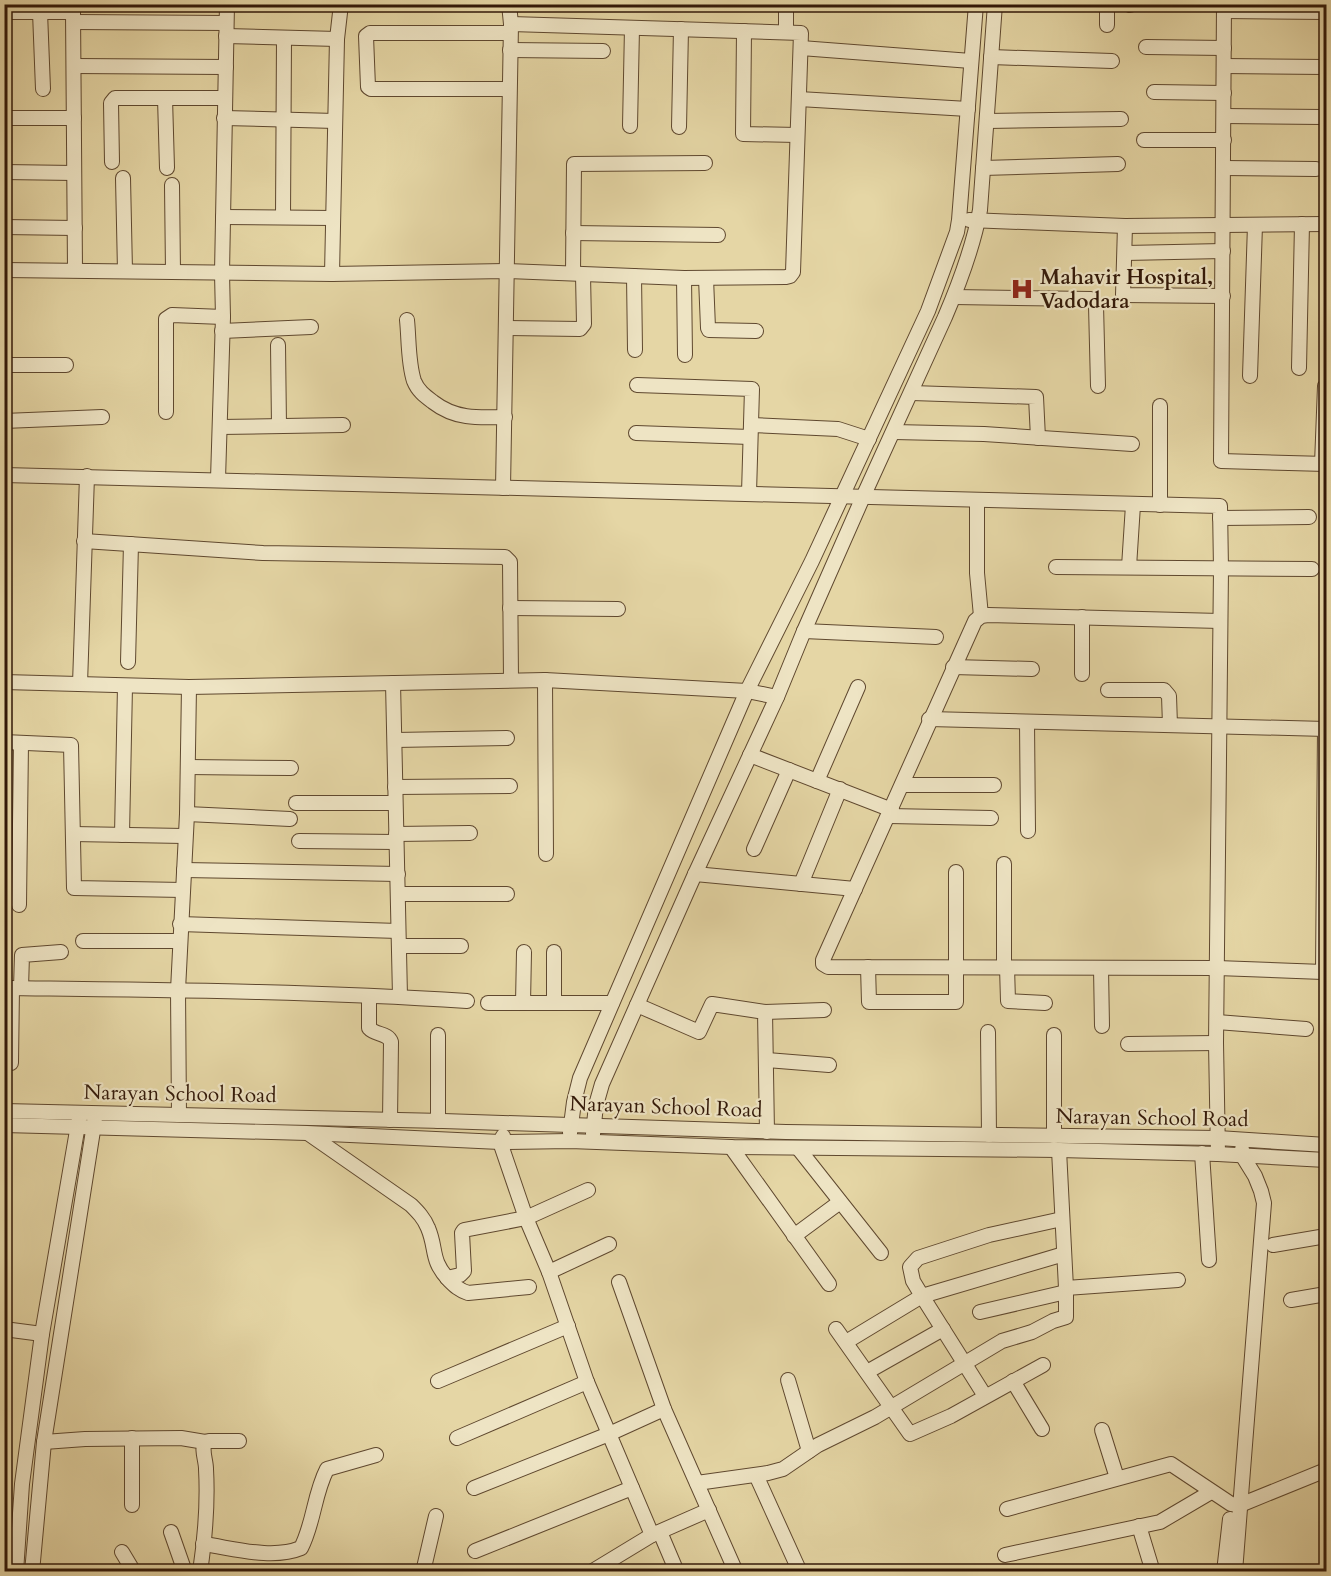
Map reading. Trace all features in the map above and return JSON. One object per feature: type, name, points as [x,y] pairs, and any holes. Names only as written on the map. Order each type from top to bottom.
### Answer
[{"type":"street","points":[[218,479],[223,324],[226,4]]},
{"type":"street","points":[[332,274],[337,39],[341,4]]},
{"type":"street","points":[[503,488],[511,29],[509,4]]},
{"type":"street","points":[[786,4],[786,32]]},
{"type":"street","points":[[570,1141],[570,1125],[580,1078],[747,691],[812,561],[928,311],[957,232],[976,4]]},
{"type":"street","points":[[593,1142],[596,1105],[602,1084],[695,874],[777,698],[863,497],[954,297],[968,259],[978,219],[995,4]]},
{"type":"street","points":[[1107,4],[1107,25]]},
{"type":"street","points":[[1325,386],[1324,464],[1221,461],[1224,8],[1326,12]]},
{"type":"street","points":[[4,12],[74,12],[75,270]]},
{"type":"street","points":[[40,12],[43,89]]},
{"type":"street","points":[[74,22],[226,30],[284,38],[337,39]]},
{"type":"street","points":[[630,126],[632,28]]},
{"type":"street","points":[[4,270],[332,274],[506,271],[684,278],[786,277],[793,272],[801,33],[632,28],[370,33],[366,36],[368,87],[371,89],[509,89]]},
{"type":"street","points":[[679,127],[681,29]]},
{"type":"street","points":[[744,31],[743,134],[797,135]]},
{"type":"street","points":[[283,217],[284,38]]},
{"type":"street","points":[[1146,47],[1224,48]]},
{"type":"street","points":[[801,48],[971,61]]},
{"type":"street","points":[[510,50],[603,51]]},
{"type":"street","points":[[991,57],[1112,61]]},
{"type":"street","points":[[74,66],[225,67]]},
{"type":"street","points":[[1224,66],[1326,67]]},
{"type":"street","points":[[1154,92],[1224,93]]},
{"type":"street","points":[[112,162],[112,100],[115,98],[225,98]]},
{"type":"street","points":[[165,98],[167,168]]},
{"type":"street","points":[[799,99],[968,109]]},
{"type":"street","points":[[1224,116],[1323,117]]},
{"type":"street","points":[[4,118],[74,118]]},
{"type":"street","points":[[225,118],[335,121]]},
{"type":"street","points":[[987,121],[1121,119]]},
{"type":"street","points":[[1144,140],[1224,140]]},
{"type":"street","points":[[507,328],[580,328],[584,324],[573,233],[574,165],[705,163]]},
{"type":"street","points":[[983,168],[1118,164]]},
{"type":"street","points":[[1224,168],[1316,169]]},
{"type":"street","points":[[4,172],[74,173]]},
{"type":"street","points":[[123,178],[125,271]]},
{"type":"street","points":[[172,185],[173,272]]},
{"type":"street","points":[[223,217],[333,218]]},
{"type":"street","points":[[958,220],[1125,226],[1326,224]]},
{"type":"street","points":[[1299,368],[1302,224]]},
{"type":"street","points":[[1250,376],[1255,225]]},
{"type":"street","points":[[1125,226],[1123,295],[1223,296]]},
{"type":"street","points":[[4,227],[75,228]]},
{"type":"street","points":[[573,233],[718,235]]},
{"type":"street","points":[[1125,253],[1223,251]]},
{"type":"street","points":[[634,276],[635,350]]},
{"type":"street","points":[[684,278],[685,356]]},
{"type":"street","points":[[706,278],[709,330],[756,331]]},
{"type":"street","points":[[954,297],[1091,299],[1096,305],[1098,386]]},
{"type":"street","points":[[166,411],[166,319],[172,315],[223,324],[311,327]]},
{"type":"street","points":[[407,320],[412,374],[418,389],[424,396],[446,411],[459,416],[504,417]]},
{"type":"street","points":[[278,345],[279,426]]},
{"type":"street","points":[[4,365],[66,365]]},
{"type":"street","points":[[637,385],[752,389],[749,493]]},
{"type":"street","points":[[912,393],[1036,397],[1038,438]]},
{"type":"street","points":[[1160,406],[1160,505]]},
{"type":"street","points":[[4,421],[102,417]]},
{"type":"street","points":[[220,427],[343,425]]},
{"type":"street","points":[[636,433],[837,429],[869,439]]},
{"type":"street","points":[[894,432],[1132,444]]},
{"type":"street","points":[[4,475],[1220,506],[1216,1043],[1218,1154]]},
{"type":"street","points":[[80,684],[87,476]]},
{"type":"street","points":[[977,500],[977,573],[981,616]]},
{"type":"street","points":[[1129,567],[1133,504]]},
{"type":"street","points":[[1220,518],[1309,518]]},
{"type":"street","points":[[84,540],[263,553],[505,557],[510,562],[511,680]]},
{"type":"street","points":[[128,662],[131,544]]},
{"type":"street","points":[[1056,567],[1312,569]]},
{"type":"street","points":[[510,608],[618,609]]},
{"type":"street","points":[[929,719],[1326,729],[1325,975],[1217,969],[828,967],[823,964],[929,719],[975,621],[981,616],[1220,621]]},
{"type":"street","points":[[1082,617],[1082,674]]},
{"type":"street","points":[[804,631],[936,637]]},
{"type":"street","points":[[953,667],[1032,669]]},
{"type":"street","points":[[545,680],[546,854]]},
{"type":"street","points":[[4,682],[189,687],[545,680],[747,691],[777,698]]},
{"type":"street","points":[[393,683],[400,996]]},
{"type":"street","points":[[122,835],[125,686]]},
{"type":"street","points":[[179,1115],[179,941],[187,814],[189,687]]},
{"type":"street","points":[[817,781],[858,687]]},
{"type":"street","points":[[1108,690],[1164,690],[1169,696],[1170,725]]},
{"type":"street","points":[[1027,722],[1029,831]]},
{"type":"street","points":[[395,740],[507,738]]},
{"type":"street","points":[[4,742],[70,745],[74,888],[183,890]]},
{"type":"street","points":[[19,905],[21,743]]},
{"type":"street","points":[[750,755],[840,789],[890,813],[991,818]]},
{"type":"street","points":[[188,767],[291,768]]},
{"type":"street","points":[[754,849],[789,770]]},
{"type":"street","points":[[902,785],[994,785]]},
{"type":"street","points":[[395,787],[510,786]]},
{"type":"street","points":[[801,884],[840,789]]},
{"type":"street","points":[[296,803],[395,803]]},
{"type":"street","points":[[187,814],[290,819]]},
{"type":"street","points":[[299,841],[470,833]]},
{"type":"street","points":[[73,834],[184,836]]},
{"type":"street","points":[[1004,864],[1005,967],[1008,1001],[1045,1003]]},
{"type":"street","points":[[184,870],[398,874]]},
{"type":"street","points":[[868,967],[869,1002],[954,1003],[957,1001],[956,872]]},
{"type":"street","points":[[695,874],[855,889]]},
{"type":"street","points":[[398,894],[507,894]]},
{"type":"street","points":[[180,924],[398,931]]},
{"type":"street","points":[[83,941],[179,941]]},
{"type":"street","points":[[399,946],[461,946]]},
{"type":"street","points":[[12,1063],[13,988],[22,955],[62,952]]},
{"type":"street","points":[[522,1003],[524,952]]},
{"type":"street","points":[[554,952],[554,1003]]},
{"type":"street","points":[[1101,968],[1102,1026]]},
{"type":"street","points":[[13,988],[178,990],[467,1000]]},
{"type":"street","points":[[369,996],[369,1028],[388,1037],[391,1042],[390,1120]]},
{"type":"street","points":[[488,1003],[612,1003]]},
{"type":"street","points":[[637,1005],[699,1032],[712,1005],[765,1012],[824,1010]]},
{"type":"street","points":[[765,1012],[767,1132]]},
{"type":"street","points":[[1217,1022],[1306,1029]]},
{"type":"street","points":[[988,1032],[989,1135]]},
{"type":"street","points":[[438,1035],[438,1121]]},
{"type":"street","points":[[1054,1035],[1054,1136]]},
{"type":"street","points":[[1128,1044],[1216,1043]]},
{"type":"street","points":[[767,1060],[829,1065]]},
{"type":"street","name":"Narayan School Road","points":[[4,1111],[78,1120],[179,1115],[594,1125],[767,1132],[1218,1138],[1242,1148],[1326,1145]]},
{"type":"street","points":[[4,1125],[78,1120],[42,1334],[22,1484],[16,1572]]},
{"type":"street","points":[[32,1572],[44,1442],[94,1120],[500,1142],[570,1141],[731,1147],[1218,1154],[1242,1148],[1326,1160]]},
{"type":"street","points":[[510,1124],[500,1142],[587,1382],[632,1488],[677,1572]]},
{"type":"street","points":[[307,1133],[411,1205],[423,1218],[429,1230],[436,1263],[459,1290],[468,1293],[529,1287]]},
{"type":"street","points":[[731,1147],[829,1284]]},
{"type":"street","points":[[798,1148],[881,1253]]},
{"type":"street","points":[[1224,1572],[1235,1505],[1254,1263],[1255,1176],[1242,1148]]},
{"type":"street","points":[[697,1483],[783,1469],[808,1451],[875,1417],[1002,1341],[1032,1332],[1066,1317],[1059,1150]]},
{"type":"street","points":[[1202,1153],[1209,1260]]},
{"type":"street","points":[[447,1278],[460,1275],[464,1271],[462,1233],[464,1230],[526,1218],[588,1190]]},
{"type":"street","points":[[795,1236],[840,1202]]},
{"type":"street","points":[[985,1396],[913,1281],[910,1267],[918,1257],[989,1235],[1062,1219]]},
{"type":"street","points":[[1273,1245],[1326,1236]]},
{"type":"street","points":[[549,1272],[609,1244]]},
{"type":"street","points":[[846,1342],[922,1296],[1064,1254]]},
{"type":"street","points":[[980,1312],[1066,1290],[1178,1280]]},
{"type":"street","points":[[619,1282],[664,1409],[736,1572]]},
{"type":"street","points":[[1291,1300],[1326,1294]]},
{"type":"street","points":[[438,1381],[568,1326]]},
{"type":"street","points":[[4,1329],[42,1334]]},
{"type":"street","points":[[836,1329],[910,1434],[951,1416],[1043,1365]]},
{"type":"street","points":[[867,1372],[943,1329]]},
{"type":"street","points":[[788,1380],[808,1451]]},
{"type":"street","points":[[1013,1381],[1042,1429]]},
{"type":"street","points":[[457,1438],[587,1382]]},
{"type":"street","points":[[474,1488],[609,1434],[664,1409]]},
{"type":"street","points":[[1102,1430],[1117,1478]]},
{"type":"street","points":[[44,1442],[132,1438],[181,1438],[205,1442],[238,1441]]},
{"type":"street","points":[[132,1438],[132,1505]]},
{"type":"street","points":[[200,1572],[207,1505],[206,1465],[202,1447],[205,1442]]},
{"type":"street","points":[[203,1544],[273,1553],[301,1548],[308,1535],[321,1480],[327,1469],[375,1455]]},
{"type":"street","points":[[1007,1509],[1171,1464],[1211,1492],[1235,1505],[1326,1470]]},
{"type":"street","points":[[756,1475],[800,1572]]},
{"type":"street","points":[[475,1551],[632,1488]]},
{"type":"street","points":[[1005,1555],[1160,1522],[1211,1492]]},
{"type":"street","points":[[1235,1505],[1235,1572]]},
{"type":"street","points":[[591,1572],[611,1567],[656,1533],[709,1510]]},
{"type":"street","points":[[423,1572],[436,1516]]},
{"type":"street","points":[[1139,1526],[1153,1572]]},
{"type":"street","points":[[171,1532],[185,1572]]},
{"type":"street","points":[[122,1552],[134,1572]]},
{"type":"place","name":"Mahavir Hospital, Vadodara","points":[[1022,289]]}]
